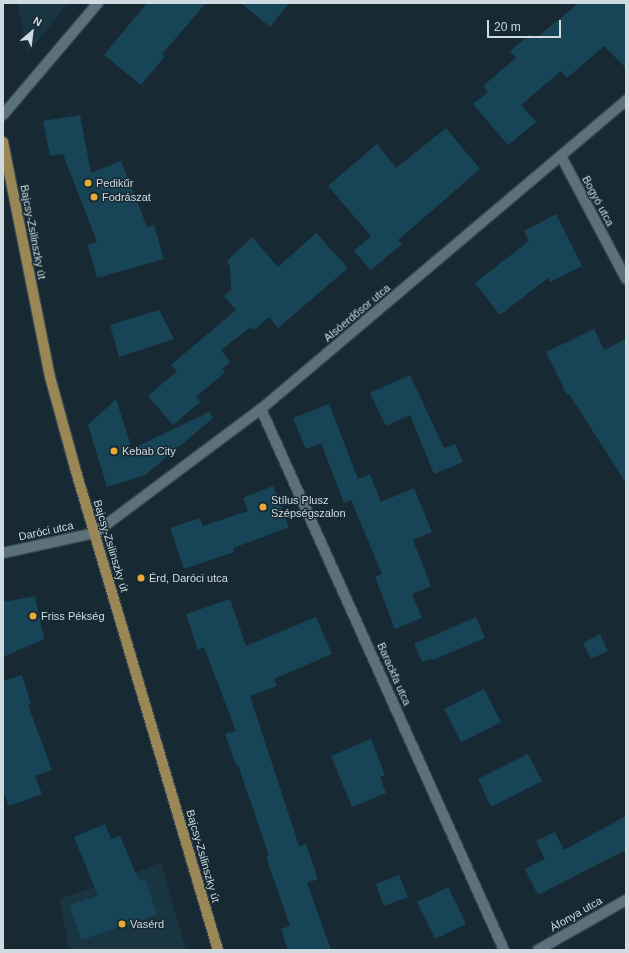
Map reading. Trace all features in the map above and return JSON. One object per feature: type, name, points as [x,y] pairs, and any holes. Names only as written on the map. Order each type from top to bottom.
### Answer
[{"type":"main road","name":"Bajcsy-Zsilinszky út","points":[[3,142],[50,377],[76,474],[95,533],[218,950]]},
{"type":"street","points":[[3,115],[98,3]]},
{"type":"street","name":"Alsóerdősor utca","points":[[95,533],[261,409],[626,101]]},
{"type":"street","name":"Bogyó utca","points":[[561,156],[626,279]]},
{"type":"street","name":"Barackfa utca","points":[[261,409],[504,950]]},
{"type":"street","name":"Daróci utca","points":[[3,553],[95,533]]},
{"type":"street","name":"Áfonya utca","points":[[538,950],[626,900]]},
{"type":"shaded area","points":[[17,3],[68,3],[28,53]]},
{"type":"shaded area","name":"Vasérd","points":[[161,863],[186,950],[69,950],[60,899]]},
{"type":"building","points":[[147,3],[206,3],[162,54],[165,56],[141,85],[104,55]]},
{"type":"building","points":[[241,3],[289,3],[270,27]]},
{"type":"building","points":[[579,3],[626,3],[626,68],[604,46],[567,78],[561,71],[521,105],[536,122],[508,145],[473,104],[488,92],[483,86],[516,58],[510,51],[530,34],[535,39]]},
{"type":"building","points":[[80,115],[91,173],[121,161],[147,227],[154,225],[164,259],[97,278],[88,245],[97,242],[63,154],[50,156],[43,121]]},
{"type":"building","points":[[446,128],[480,169],[398,240],[402,244],[371,270],[354,251],[371,236],[328,186],[377,144],[396,168]]},
{"type":"building","points":[[556,214],[582,266],[550,282],[548,278],[500,315],[475,283],[529,241],[524,231]]},
{"type":"building","points":[[316,233],[348,268],[278,328],[269,317],[254,330],[251,327],[221,350],[230,362],[222,369],[225,372],[196,397],[200,402],[173,425],[148,396],[177,371],[171,365],[236,310],[224,296],[231,290],[230,267],[227,261],[252,237],[278,267]]},
{"type":"building","points":[[159,310],[174,339],[119,357],[110,325]]},
{"type":"building","points":[[594,329],[604,350],[626,339],[626,483],[569,394],[567,395],[546,352]]},
{"type":"building","points":[[410,375],[444,448],[455,444],[463,462],[434,474],[410,415],[386,426],[370,393]]},
{"type":"building","points":[[116,399],[132,449],[209,412],[213,418],[145,475],[107,487],[88,425]]},
{"type":"building","points":[[329,404],[358,479],[370,474],[381,502],[414,488],[432,532],[413,540],[431,586],[412,594],[422,618],[395,629],[375,577],[382,574],[351,500],[344,503],[321,443],[306,449],[293,418]]},
{"type":"building","points":[[273,486],[289,527],[233,548],[234,552],[184,569],[170,528],[200,518],[203,526],[248,511],[243,498]]},
{"type":"building","points":[[35,596],[44,639],[3,657],[3,602]]},
{"type":"building","points":[[230,599],[246,646],[316,617],[332,654],[274,679],[277,686],[250,696],[299,846],[306,844],[318,879],[307,883],[331,950],[288,950],[281,929],[290,926],[266,857],[269,856],[238,765],[236,765],[225,734],[236,731],[204,647],[198,650],[186,614]]},
{"type":"building","points":[[476,617],[485,638],[432,660],[432,658],[422,662],[414,644]]},
{"type":"building","points":[[600,634],[608,651],[591,659],[583,643]]},
{"type":"building","points":[[22,675],[31,704],[28,705],[52,770],[35,776],[42,794],[9,806],[3,790],[3,681]]},
{"type":"building","points":[[484,689],[501,722],[461,742],[444,709]]},
{"type":"building","points":[[371,739],[385,775],[380,777],[386,793],[352,807],[331,756]]},
{"type":"building","points":[[528,754],[542,781],[491,807],[478,779]]},
{"type":"building","points":[[626,816],[626,850],[538,895],[525,869],[545,859],[536,841],[555,832],[564,850]]},
{"type":"building","points":[[105,824],[111,839],[120,836],[139,881],[145,879],[157,915],[81,940],[70,905],[98,896],[74,837]]},
{"type":"building","points":[[399,875],[408,897],[384,906],[376,884]]},
{"type":"building","points":[[448,887],[466,924],[435,939],[417,902]]},
{"type":"place","name":"Pedikűr","points":[[88,183]]},
{"type":"place","name":"Fodrászat","points":[[94,197]]},
{"type":"place","name":"Kebab City","points":[[114,451]]},
{"type":"place","name":"Stílus Plusz Szépségszalon","points":[[263,507]]},
{"type":"place","name":"Érd, Daróci utca","points":[[141,578]]},
{"type":"place","name":"Friss Pékség","points":[[33,616]]},
{"type":"place","name":"Vasérd","points":[[122,924]]}]
